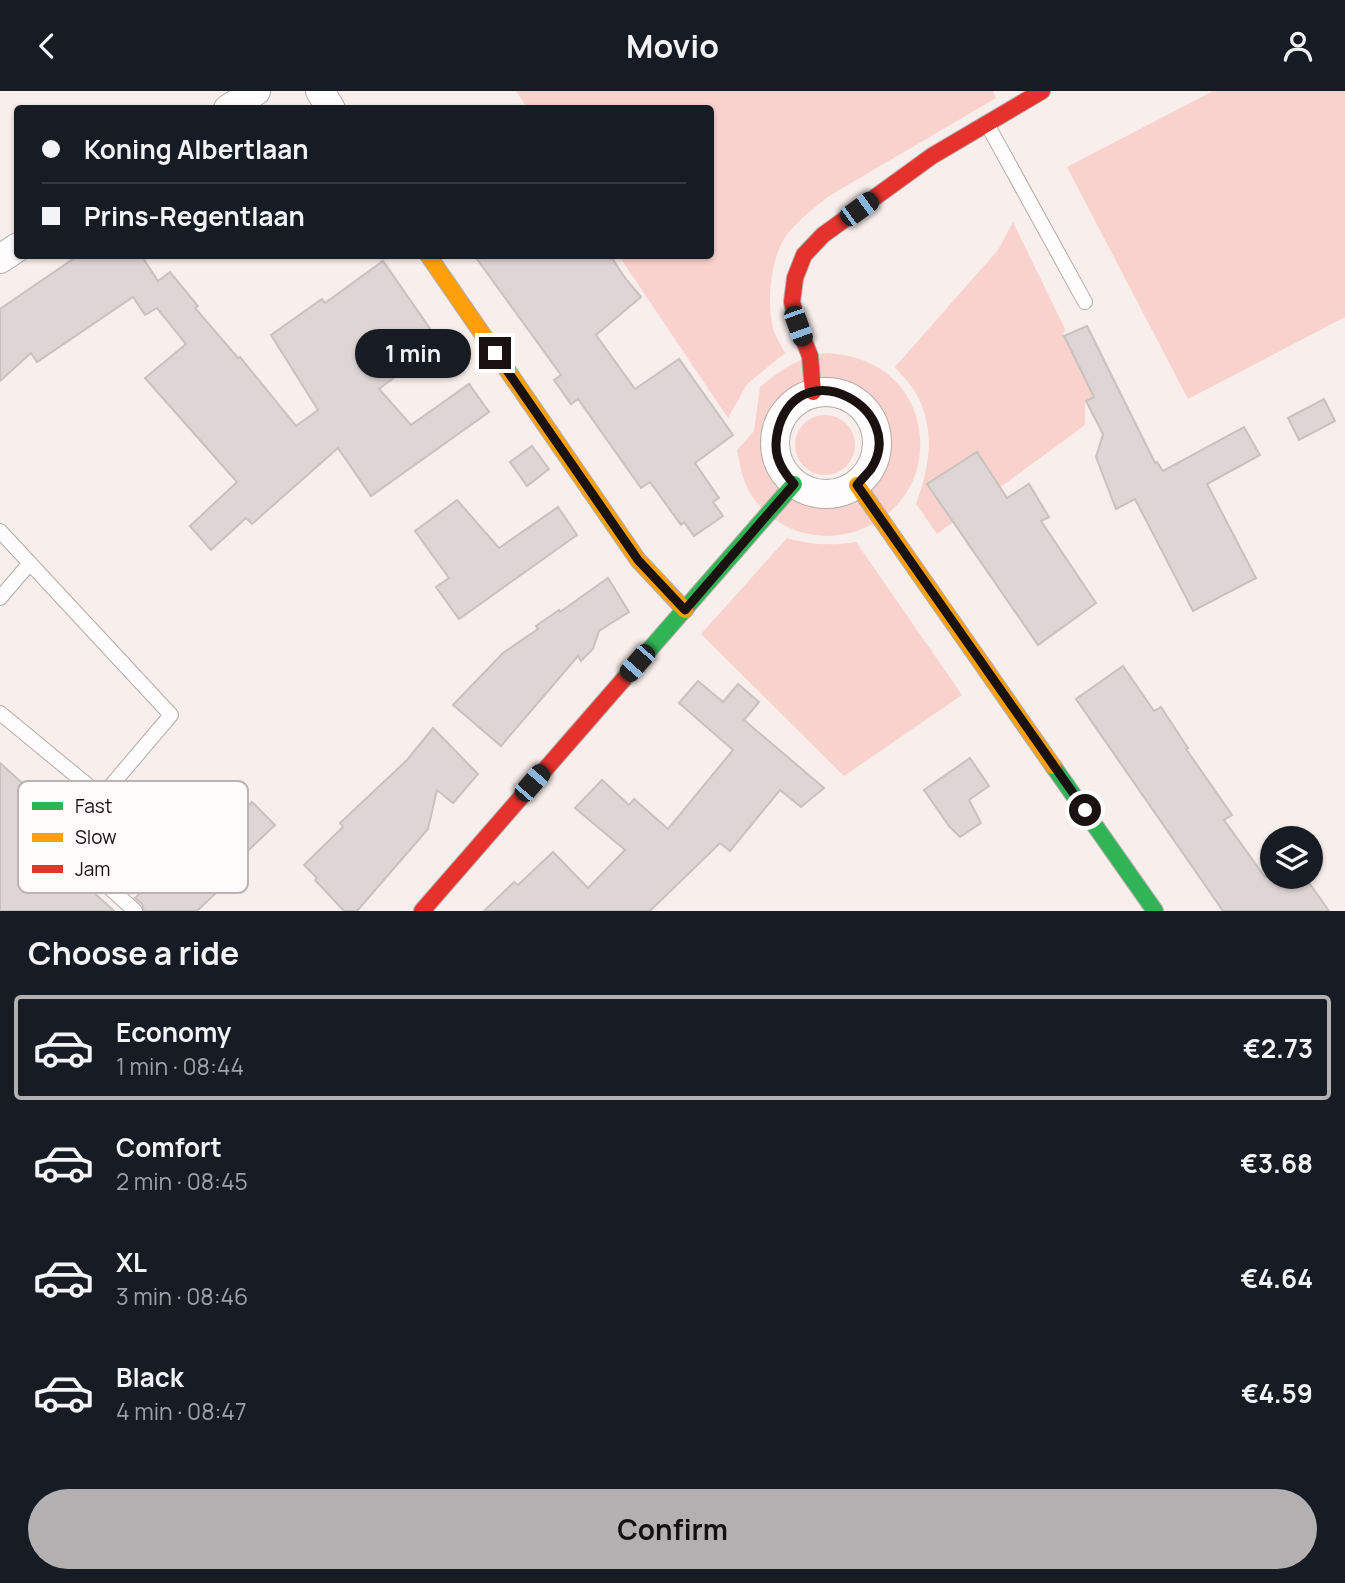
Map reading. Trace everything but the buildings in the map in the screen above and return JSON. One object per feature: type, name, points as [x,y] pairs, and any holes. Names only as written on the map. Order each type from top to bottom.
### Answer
[{"type":"street","points":[[234,105],[256,91]]},
{"type":"street","points":[[813,392],[810,356],[792,302],[795,278],[804,255],[823,235],[932,156],[1042,91]]},
{"type":"street","points":[[431,259],[638,560],[685,610]]},
{"type":"street","points":[[833,391],[848,395],[866,409],[877,430],[878,450],[872,468],[857,485],[839,494],[816,494],[794,484],[782,470],[775,451],[775,438],[783,414],[796,400],[813,392],[833,391]]},
{"type":"street","points":[[422,911],[794,484]]},
{"type":"street","points":[[857,485],[1155,911]]},
{"type":"lane","points":[[987,123],[1085,302]]},
{"type":"lane","points":[[0,531],[171,715],[115,781]]},
{"type":"lane","points":[[0,598],[30,563]]},
{"type":"lane","points":[[0,713],[83,781]]},
{"type":"lane","points":[[115,893],[135,911]]},
{"type":"shaded area","points":[[516,91],[993,91],[996,98],[829,196],[788,233],[773,268],[770,296],[772,323],[785,353],[747,384],[728,418],[621,259],[714,259],[714,105],[525,105]]},
{"type":"shaded area","points":[[1213,91],[1345,91],[1345,317],[1188,399],[1067,167]]},
{"type":"shaded area","points":[[1013,222],[1065,329],[1063,336],[1093,396],[1085,400],[1085,425],[937,534],[916,504],[929,451],[924,411],[916,393],[895,367],[998,250]]},
{"type":"shaded area","points":[[827,353],[861,359],[890,376],[911,403],[920,438],[917,470],[904,497],[883,517],[858,530],[830,536],[801,532],[775,519],[749,491],[737,450],[754,431],[760,387],[791,365]],"holes":[[[828,391],[845,396],[864,409],[875,427],[876,450],[871,467],[866,475],[848,489],[837,493],[813,493],[793,482],[784,473],[775,451],[776,433],[789,408],[804,397],[814,392]]]},
{"type":"shaded area","points":[[825,415],[846,424],[855,445],[846,466],[825,475],[804,466],[795,445],[804,424]]},
{"type":"shaded area","points":[[787,538],[821,544],[856,542],[962,695],[844,776],[701,634]]},
{"type":"traffic: fast","points":[[623,680],[794,484]]},
{"type":"traffic: fast","points":[[1053,766],[1155,911]]},
{"type":"traffic: slow","points":[[431,259],[638,560],[685,610]]},
{"type":"traffic: slow","points":[[857,485],[1053,766]]},
{"type":"traffic: jam","points":[[813,392],[810,356],[792,302],[795,278],[804,255],[823,235],[932,156],[1042,91]]},
{"type":"traffic: jam","points":[[422,911],[623,680]]},
{"type":"route","points":[[495,353],[638,560],[685,610],[794,484],[782,470],[775,451],[775,438],[783,414],[796,400],[813,392],[833,391],[848,395],[866,409],[877,430],[878,450],[872,468],[857,485],[1085,810]]}]
